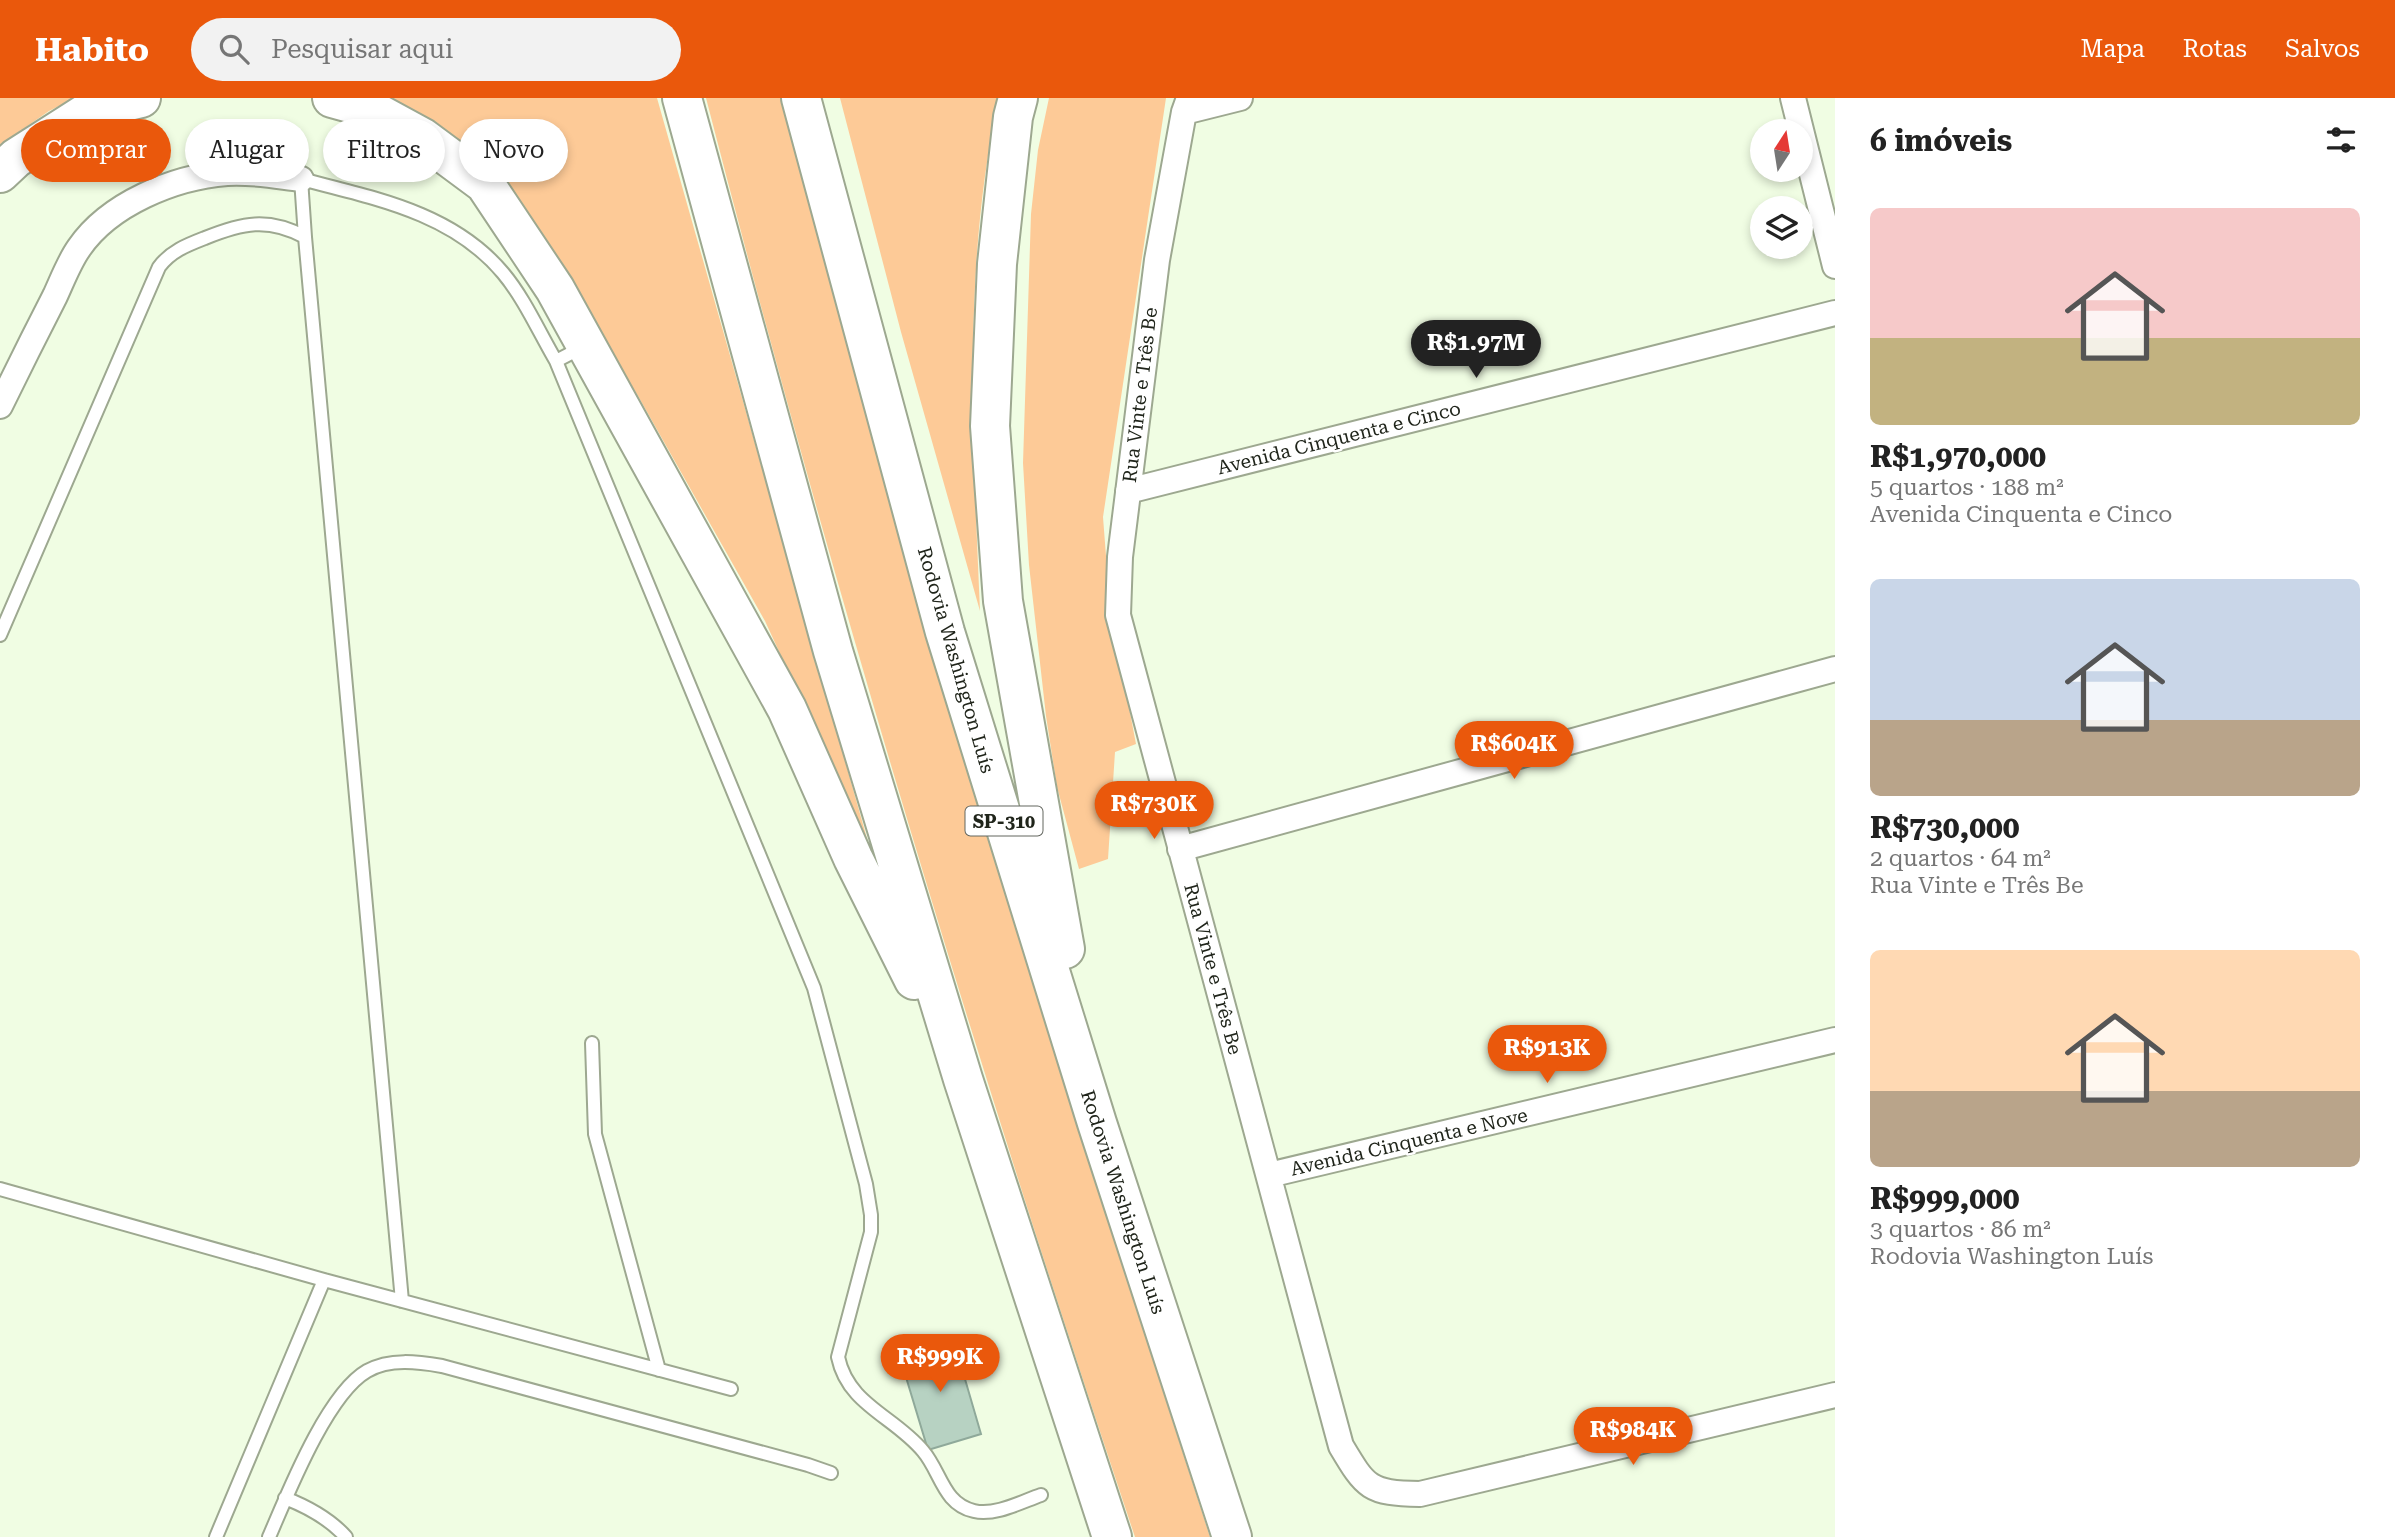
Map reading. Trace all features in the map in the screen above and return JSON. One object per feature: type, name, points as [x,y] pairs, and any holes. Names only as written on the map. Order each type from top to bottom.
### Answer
[{"type":"highway","points":[[0,173],[16,158],[92,110],[141,98]]},
{"type":"highway","points":[[332,98],[368,108],[423,138],[485,184],[555,289],[572,353],[787,709],[853,858],[963,1079]]},
{"type":"highway","points":[[682,98],[833,650],[963,1079],[1112,1537]]},
{"type":"highway","name":"Rodovia Washington Luís","points":[[801,98],[945,632],[1097,1123],[1232,1537]]},
{"type":"highway","points":[[1018,98],[1013,117],[996,264],[990,426],[1002,588],[1031,765],[1097,1123]]},
{"type":"street","points":[[1186,105],[1241,98]]},
{"type":"street","points":[[1793,98],[1835,266]]},
{"type":"street","name":"Rua Vinte e Três Be","points":[[1186,105],[1157,260],[1120,557],[1118,615],[1341,1446],[1362,1480],[1388,1493],[1420,1494],[1835,1395]]},
{"type":"street","points":[[0,406],[79,248],[102,224],[130,204],[185,181]]},
{"type":"street","name":"Avenida Cinquenta e Cinco","points":[[1128,491],[1835,313]]},
{"type":"street","points":[[1180,849],[1835,669]]},
{"type":"street","name":"Avenida Cinquenta e Nove","points":[[1269,1175],[1835,1040]]},
{"type":"lane","points":[[309,181],[388,202],[427,216],[455,231],[481,251],[504,274],[572,353],[814,988],[866,1184],[871,1215],[868,1251],[838,1357],[841,1373],[849,1387],[861,1399],[914,1440],[930,1461],[943,1488],[963,1507],[973,1511],[992,1512],[1041,1495]]},
{"type":"lane","points":[[301,182],[402,1301]]},
{"type":"lane","points":[[0,635],[165,260],[179,248],[237,225],[279,226],[305,237]]},
{"type":"lane","points":[[593,1043],[594,1134],[659,1370]]},
{"type":"lane","points":[[0,1189],[324,1280],[731,1389]]},
{"type":"lane","points":[[216,1537],[324,1280]]},
{"type":"lane","points":[[269,1537],[285,1498],[334,1404],[351,1383],[369,1369],[391,1363],[416,1362],[442,1366],[831,1473]]},
{"type":"lane","points":[[285,1498],[307,1506],[326,1518],[346,1537]]},
{"type":"shaded area","points":[[0,98],[75,98],[37,119],[21,119],[21,130],[0,145]]},
{"type":"shaded area","points":[[381,98],[657,98],[870,849],[765,621],[638,396],[524,206],[503,182],[568,182],[568,119],[459,119],[459,145],[445,137],[445,119],[416,119]]},
{"type":"shaded area","points":[[706,98],[782,98],[929,640],[1059,1068],[1210,1537],[1135,1537],[1018,1180],[908,821],[803,461]]},
{"type":"shaded area","points":[[840,98],[999,98],[979,224],[975,289],[973,418],[980,611],[901,332]]},
{"type":"shaded area","points":[[1049,98],[1166,98],[1103,517],[1110,608],[1136,744],[1115,752],[1108,859],[1079,869],[1057,787],[1046,716],[1029,565],[1023,463],[1031,214],[1038,150]]},
{"type":"building","points":[[953,1338],[981,1434],[928,1450],[899,1354]]}]
